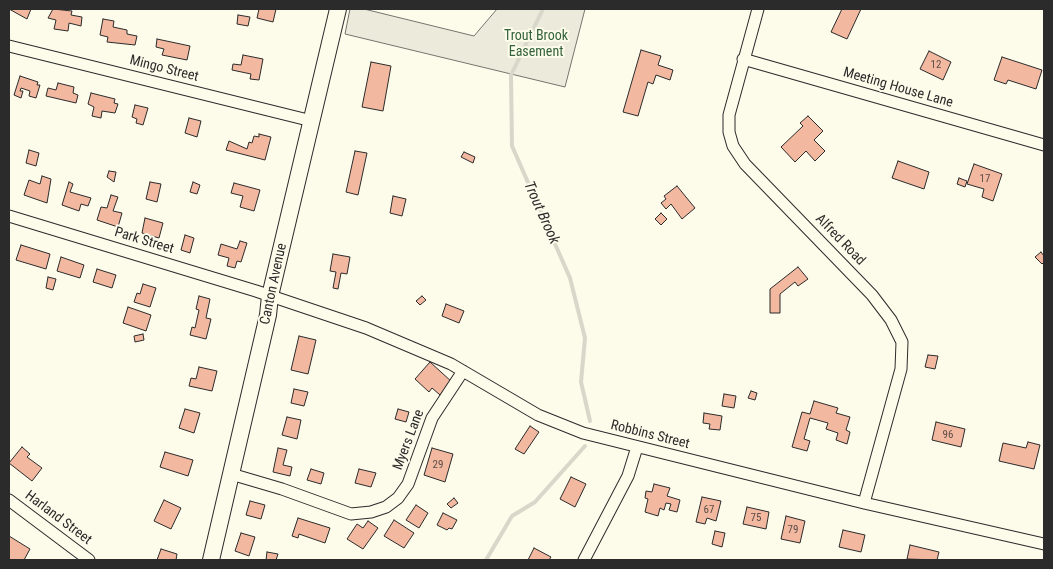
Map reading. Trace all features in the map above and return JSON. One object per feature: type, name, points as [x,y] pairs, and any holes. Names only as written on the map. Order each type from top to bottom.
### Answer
[{"type":"main road","name":"Canton Avenue","points":[[211,560],[268,315],[270,296],[338,9]]},
{"type":"street","name":"Alfred Road","points":[[758,9],[729,115],[729,132],[733,146],[745,164],[872,295],[891,320],[902,342],[901,369],[864,503]]},
{"type":"street","name":"Mingo Street","points":[[9,46],[312,121]]},
{"type":"street","name":"Meeting House Lane","points":[[744,59],[1044,144]]},
{"type":"street","name":"Park Street","points":[[9,216],[270,296]]},
{"type":"street","name":"Robbins Street","points":[[270,296],[383,335],[463,371],[553,422],[597,438],[864,503],[1044,544]]},
{"type":"street","name":"Myers Lane","points":[[232,474],[282,489],[351,514],[371,512],[386,507],[398,498],[408,484],[432,418],[463,371]]},
{"type":"street","points":[[584,560],[628,476],[637,447]]},
{"type":"street","name":"Harland Street","points":[[9,500],[89,560]]},
{"type":"green space","name":"Trout Brook Easement","points":[[350,9],[364,9],[474,36],[497,9],[585,9],[565,87],[345,34]]},
{"type":"building","points":[[9,9],[31,9],[27,19]]},
{"type":"building","points":[[53,9],[72,11],[71,15],[82,17],[81,26],[69,23],[68,31],[54,29],[56,20],[48,18]]},
{"type":"building","points":[[259,9],[276,9],[273,22],[257,18]]},
{"type":"building","points":[[842,9],[861,9],[847,39],[831,32]]},
{"type":"building","points":[[238,15],[250,17],[248,26],[237,24]]},
{"type":"building","points":[[103,19],[114,21],[113,27],[127,30],[127,34],[137,36],[135,45],[107,42],[108,37],[100,35]]},
{"type":"building","points":[[157,39],[190,46],[187,60],[162,55],[164,49],[156,47]]},
{"type":"building","points":[[641,50],[661,56],[658,65],[673,70],[670,80],[656,75],[653,84],[648,82],[638,116],[623,112]]},
{"type":"building","points":[[929,51],[951,62],[943,80],[920,69]]},
{"type":"building","points":[[243,55],[263,59],[259,80],[250,79],[251,74],[232,70],[233,64],[241,65]]},
{"type":"building","points":[[1002,57],[1042,70],[1036,89],[1008,80],[1006,84],[994,80]]},
{"type":"building","points":[[371,62],[391,66],[383,111],[362,107]]},
{"type":"building","points":[[20,76],[38,82],[37,85],[40,85],[36,98],[29,96],[30,91],[21,88],[20,91],[23,91],[21,98],[14,95]]},
{"type":"building","points":[[58,83],[74,87],[73,93],[78,95],[76,103],[46,96],[48,88],[56,90]]},
{"type":"building","points":[[91,93],[115,99],[114,103],[118,104],[115,113],[102,111],[101,118],[92,116],[94,107],[88,104]]},
{"type":"building","points":[[135,105],[148,108],[143,125],[136,123],[137,119],[132,117]]},
{"type":"building","points":[[808,116],[823,131],[814,140],[825,151],[815,161],[806,151],[795,162],[781,147],[803,126],[800,123]]},
{"type":"building","points":[[189,118],[201,121],[197,137],[185,133]]},
{"type":"building","points":[[259,134],[271,137],[265,160],[226,150],[229,141],[247,149],[249,142],[252,143],[254,136],[259,137]]},
{"type":"building","points":[[29,150],[39,153],[36,166],[26,163]]},
{"type":"building","points":[[355,151],[367,153],[358,195],[346,192]]},
{"type":"building","points":[[464,152],[475,157],[473,163],[461,157]]},
{"type":"building","points":[[898,161],[929,172],[924,189],[892,178]]},
{"type":"building","points":[[974,164],[1002,174],[993,201],[982,197],[984,189],[967,184]]},
{"type":"building","points":[[109,171],[116,172],[114,182],[107,177]]},
{"type":"building","points":[[42,176],[51,179],[47,203],[24,195],[29,180],[40,184]]},
{"type":"building","points":[[959,178],[967,181],[965,187],[957,184]]},
{"type":"building","points":[[69,182],[73,184],[70,192],[91,198],[88,206],[81,204],[79,211],[62,205]]},
{"type":"building","points":[[150,182],[161,184],[157,202],[146,199]]},
{"type":"building","points":[[193,182],[200,185],[197,194],[190,192]]},
{"type":"building","points":[[234,183],[260,190],[254,211],[240,207],[243,196],[231,193]]},
{"type":"building","points":[[677,186],[695,208],[682,219],[671,204],[666,209],[661,203],[666,199],[664,196]]},
{"type":"building","points":[[111,195],[118,197],[113,211],[122,213],[118,227],[97,220],[101,207],[107,208]]},
{"type":"building","points":[[393,196],[406,199],[402,216],[390,213]]},
{"type":"building","points":[[661,213],[667,219],[661,225],[655,219]]},
{"type":"building","points":[[145,218],[163,223],[159,238],[142,233]]},
{"type":"building","points":[[185,235],[194,238],[190,253],[181,250]]},
{"type":"building","points":[[240,241],[247,243],[241,262],[237,261],[235,268],[227,266],[229,258],[218,255],[221,244],[237,249]]},
{"type":"building","points":[[21,245],[50,254],[46,269],[16,260]]},
{"type":"building","points":[[1041,252],[1044,256],[1042,264],[1035,257]]},
{"type":"building","points":[[333,254],[350,257],[347,274],[341,273],[338,289],[333,288],[336,272],[330,271]]},
{"type":"building","points":[[61,257],[84,265],[80,278],[57,271]]},
{"type":"building","points":[[798,267],[808,279],[798,286],[795,282],[780,294],[780,313],[770,313],[770,289]]},
{"type":"building","points":[[97,269],[116,275],[112,288],[93,282]]},
{"type":"building","points":[[48,277],[56,279],[53,290],[46,288]]},
{"type":"building","points":[[143,284],[156,288],[150,307],[134,302],[137,293],[140,294]]},
{"type":"building","points":[[199,296],[210,299],[206,318],[211,319],[206,339],[190,335],[192,327],[195,328],[199,310],[196,309]]},
{"type":"building","points":[[422,296],[426,300],[420,305],[416,301]]},
{"type":"building","points":[[446,304],[464,311],[459,323],[442,316]]},
{"type":"building","points":[[128,307],[151,315],[146,331],[123,323]]},
{"type":"building","points":[[143,334],[144,340],[135,342],[134,336]]},
{"type":"building","points":[[299,336],[316,340],[308,374],[291,370]]},
{"type":"building","points":[[928,355],[938,356],[935,369],[925,367]]},
{"type":"building","points":[[430,362],[452,382],[440,395],[432,388],[429,392],[415,379]]},
{"type":"building","points":[[199,367],[217,371],[212,391],[189,386],[191,378],[196,379]]},
{"type":"building","points":[[294,389],[308,392],[304,406],[291,403]]},
{"type":"building","points":[[751,391],[757,393],[755,400],[748,398]]},
{"type":"building","points":[[724,394],[736,396],[734,408],[722,406]]},
{"type":"building","points":[[814,401],[838,408],[836,413],[850,417],[846,430],[850,432],[847,444],[836,440],[838,433],[826,429],[828,423],[810,418],[804,439],[810,441],[807,451],[792,447],[802,412],[810,414]]},
{"type":"building","points":[[185,409],[200,413],[194,433],[179,428]]},
{"type":"building","points":[[398,409],[409,412],[406,422],[395,419]]},
{"type":"building","points":[[704,413],[722,416],[720,430],[709,429],[710,424],[703,423]]},
{"type":"building","points":[[287,417],[301,420],[297,439],[282,435]]},
{"type":"building","points":[[936,422],[965,429],[961,447],[932,440]]},
{"type":"building","points":[[530,426],[539,432],[524,454],[515,449]]},
{"type":"building","points":[[1028,442],[1040,445],[1034,469],[999,461],[1003,443],[1026,448]]},
{"type":"building","points":[[22,447],[30,454],[27,457],[42,468],[32,481],[9,463]]},
{"type":"building","points":[[278,448],[287,450],[283,465],[292,467],[290,476],[273,472]]},
{"type":"building","points":[[432,448],[453,454],[445,482],[424,475]]},
{"type":"building","points":[[165,452],[193,460],[188,476],[160,467]]},
{"type":"building","points":[[311,469],[324,473],[321,484],[307,480]]},
{"type":"building","points":[[359,469],[376,473],[371,487],[355,483]]},
{"type":"building","points":[[571,477],[586,484],[575,507],[560,499]]},
{"type":"building","points":[[654,484],[670,488],[667,496],[680,500],[677,512],[669,510],[671,504],[666,503],[664,510],[660,508],[658,516],[645,512],[648,499],[645,498],[646,491],[652,492]]},
{"type":"building","points":[[702,497],[721,501],[716,521],[707,518],[705,524],[696,522]]},
{"type":"building","points":[[454,498],[458,503],[451,508],[447,504]]},
{"type":"building","points":[[164,500],[181,508],[171,529],[154,521]]},
{"type":"building","points":[[250,501],[265,505],[261,519],[246,515]]},
{"type":"building","points":[[416,505],[428,513],[419,528],[406,520]]},
{"type":"building","points":[[747,507],[769,512],[766,529],[743,524]]},
{"type":"building","points":[[443,513],[457,520],[452,529],[449,528],[447,530],[437,525]]},
{"type":"building","points":[[786,516],[805,521],[800,543],[781,539]]},
{"type":"building","points":[[298,518],[330,528],[325,543],[299,534],[298,538],[292,536]]},
{"type":"building","points":[[394,520],[414,533],[404,548],[384,536]]},
{"type":"building","points":[[368,521],[378,528],[363,549],[347,539],[357,524],[363,528]]},
{"type":"building","points":[[843,530],[865,535],[861,552],[839,547]]},
{"type":"building","points":[[715,531],[725,533],[722,547],[712,544]]},
{"type":"building","points":[[241,533],[255,537],[249,556],[235,551]]},
{"type":"building","points":[[9,536],[30,549],[24,560],[9,560]]},
{"type":"building","points":[[910,545],[939,552],[937,560],[907,559]]},
{"type":"building","points":[[534,548],[551,557],[549,560],[528,560]]},
{"type":"building","points":[[161,549],[177,554],[176,560],[157,560]]},
{"type":"building","points":[[267,552],[278,554],[276,560],[266,560]]},
{"type":"waterway","name":"Trout Brook","points":[[543,9],[511,75],[512,146],[570,278],[585,338],[581,382],[590,421]]},
{"type":"waterway","name":"Trout Brook","points":[[486,560],[512,516],[535,502],[585,446]]}]
